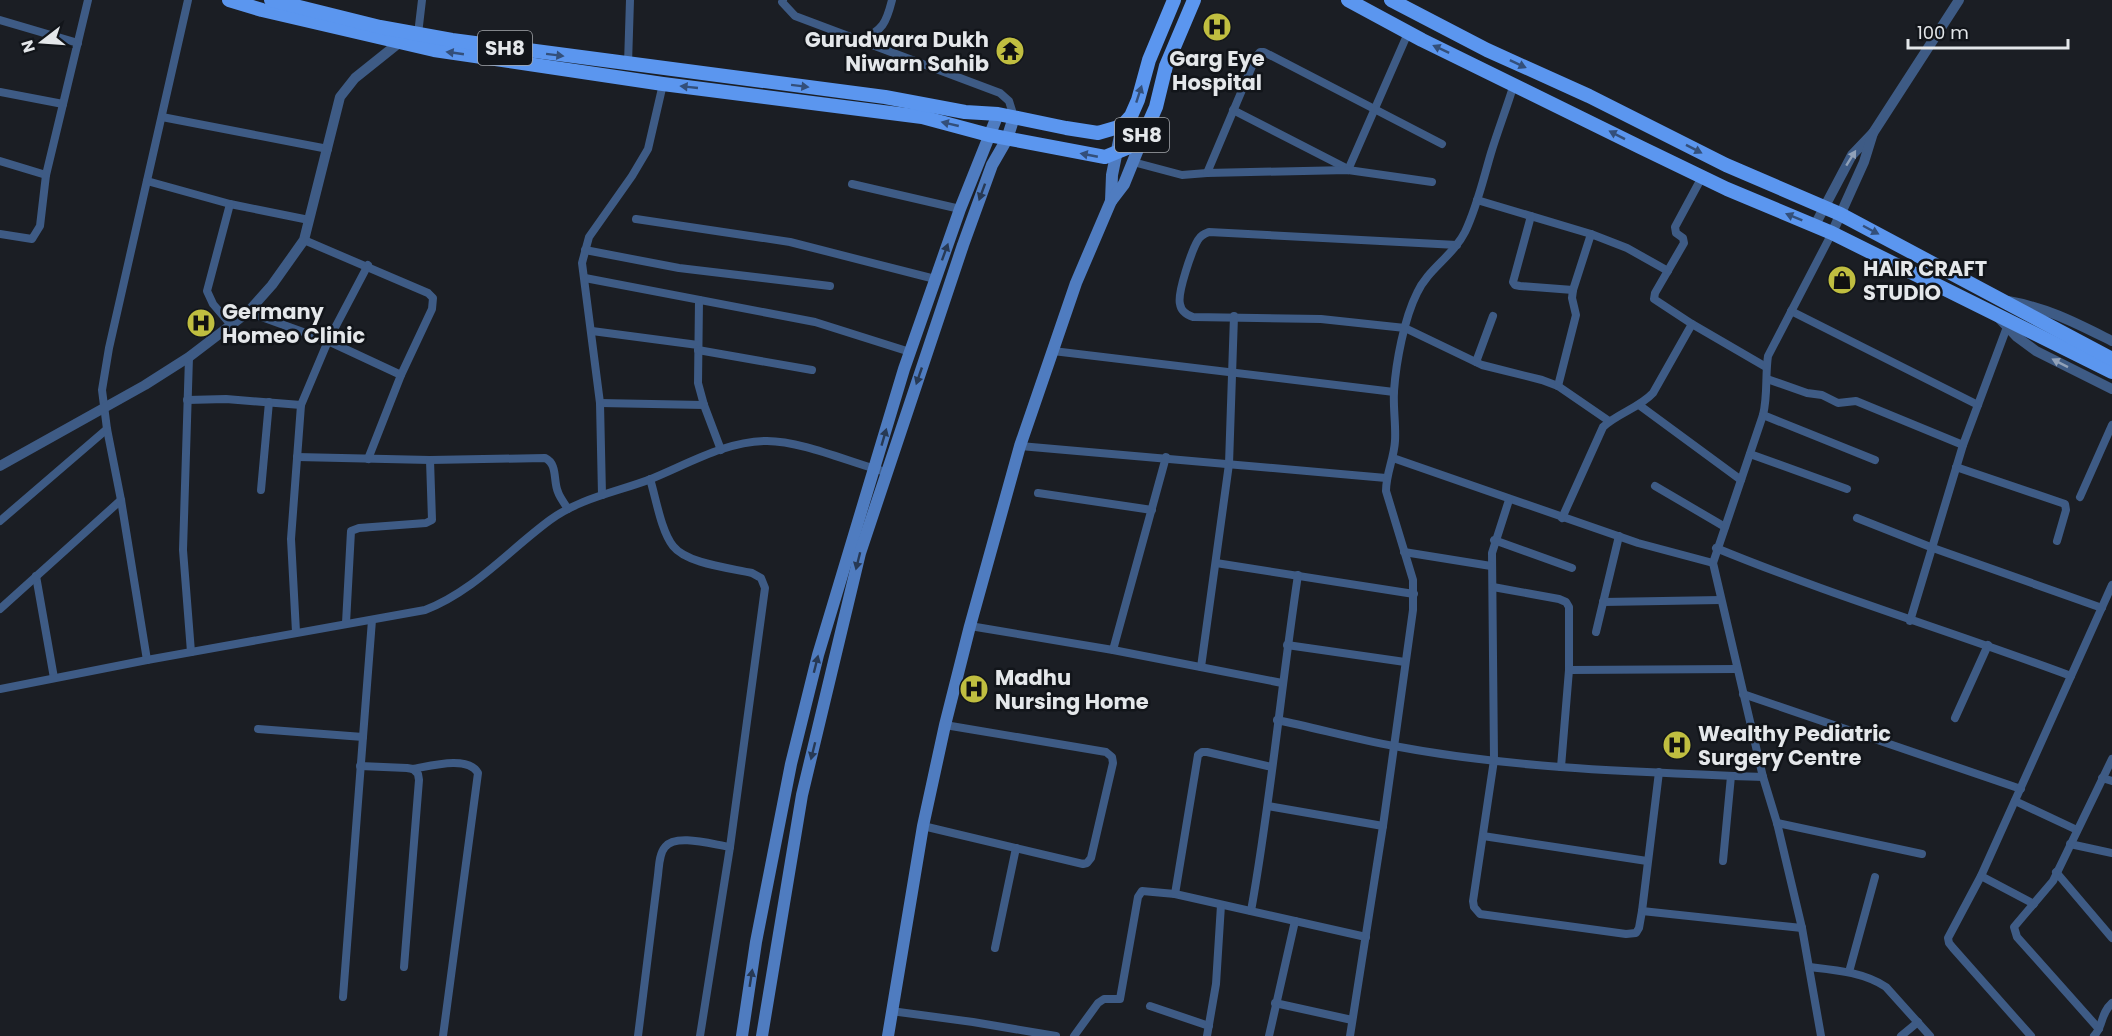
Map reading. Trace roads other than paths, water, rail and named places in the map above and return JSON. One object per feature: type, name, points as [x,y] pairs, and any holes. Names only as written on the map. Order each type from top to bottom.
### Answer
[{"type":"main road","name":"SH8","points":[[271,0],[332,16],[418,34],[885,97],[965,112],[998,114],[1098,133],[1122,126],[1131,116],[1149,60],[1174,0]]},
{"type":"main road","name":"SH8","points":[[663,84],[922,117],[1006,139],[1105,158],[1135,142],[1145,132],[1156,107],[1166,66],[1194,0]]},
{"type":"main road","points":[[1348,0],[1408,33],[1702,177],[1832,233],[1997,315],[2009,325],[2112,372]]},
{"type":"main road","points":[[1391,0],[1487,50],[1590,96],[1726,165],[1825,206],[2112,359]]},
{"type":"main road","points":[[235,1],[434,50],[663,84]]},
{"type":"main road","points":[[762,1036],[802,795],[910,352],[960,209],[998,114]]},
{"type":"main road","points":[[742,1036],[756,942],[791,764],[818,655],[880,470],[992,165],[1006,139],[1014,117]]},
{"type":"main road","points":[[1111,201],[1112,175],[1122,126]]},
{"type":"main road","points":[[888,1036],[923,826],[945,725],[1020,446],[1076,283],[1111,201],[1124,184],[1145,132]]},
{"type":"street","points":[[0,234],[32,239],[40,226],[46,175],[88,0]]},
{"type":"street","points":[[147,660],[102,390],[108,348],[189,0]]},
{"type":"street","points":[[418,34],[422,0]]},
{"type":"street","points":[[628,64],[630,0]]},
{"type":"street","points":[[861,41],[880,30],[888,17],[892,0]]},
{"type":"street","points":[[1815,225],[1852,155],[1873,133],[1959,0]]},
{"type":"street","points":[[781,1],[795,16],[1000,93],[1009,101],[1014,117]]},
{"type":"street","points":[[0,20],[78,43]]},
{"type":"street","points":[[1348,170],[1408,33]]},
{"type":"street","points":[[0,466],[189,357],[248,312],[272,285],[304,240],[340,98],[346,87],[400,42]]},
{"type":"street","points":[[1207,173],[1257,54],[1264,52],[1442,144]]},
{"type":"street","points":[[602,495],[600,403],[582,263],[589,237],[648,149],[663,84]]},
{"type":"street","points":[[1350,1036],[1383,826],[1414,594],[1413,580],[1389,502],[1386,478],[1393,458],[1394,392],[1405,328],[1416,294],[1423,282],[1457,245],[1464,233],[1477,200],[1514,84]]},
{"type":"street","points":[[0,92],[63,104]]},
{"type":"street","points":[[998,114],[1009,101]]},
{"type":"street","points":[[1233,110],[1348,170]]},
{"type":"street","points":[[162,117],[328,149]]},
{"type":"street","points":[[1821,1036],[1802,928],[1777,823],[1763,777],[1713,563],[1716,548],[1763,415],[1767,398],[1766,367],[1772,347],[1832,233],[1864,162],[1873,133]]},
{"type":"street","points":[[0,161],[46,175]]},
{"type":"street","points":[[1133,162],[1182,175],[1348,170],[1432,182]]},
{"type":"street","points":[[1702,177],[1675,227],[1676,233],[1684,240],[1654,299],[1766,367]]},
{"type":"street","points":[[147,181],[230,204],[309,220]]},
{"type":"street","points":[[852,184],[960,209]]},
{"type":"street","points":[[1477,200],[1591,234],[1627,248],[1668,271]]},
{"type":"street","points":[[230,204],[207,291],[213,304],[231,325]]},
{"type":"street","points":[[1531,216],[1513,282],[1520,286],[1573,290]]},
{"type":"street","points":[[636,219],[790,243],[935,279]]},
{"type":"street","points":[[1457,245],[1216,232],[1203,234],[1196,244],[1180,292],[1180,304],[1187,315],[1193,317],[1321,319],[1405,328],[1476,362],[1558,386],[1609,422]]},
{"type":"street","points":[[1558,386],[1576,315],[1572,298],[1573,290],[1591,234]]},
{"type":"street","points":[[304,240],[428,292],[433,298],[432,309],[401,375],[368,459]]},
{"type":"street","points":[[585,250],[679,268],[830,286]]},
{"type":"street","points":[[296,632],[291,539],[301,405],[328,341],[368,266]]},
{"type":"street","points":[[585,278],[815,322],[910,352]]},
{"type":"street","points":[[699,300],[698,383],[721,450]]},
{"type":"street","points":[[2004,302],[2035,306],[2112,341]]},
{"type":"street","points":[[1791,311],[1978,405]]},
{"type":"street","points":[[248,312],[328,341],[401,375]]},
{"type":"street","points":[[1201,667],[1228,464],[1234,316]]},
{"type":"street","points":[[1476,362],[1493,316]]},
{"type":"street","points":[[1562,518],[1599,435],[1609,422],[1639,405],[1653,393],[1692,324]]},
{"type":"street","points":[[1910,621],[1956,467],[2009,325]]},
{"type":"street","points":[[2009,325],[2017,337],[2036,351],[2112,389]]},
{"type":"street","points":[[592,331],[698,347],[812,370]]},
{"type":"street","points":[[1053,351],[1394,392]]},
{"type":"street","points":[[189,357],[183,550],[191,652]]},
{"type":"street","points":[[1767,379],[1807,393],[1822,394],[1838,403],[1856,401],[1964,445]]},
{"type":"street","points":[[187,400],[226,399],[301,405]]},
{"type":"street","points":[[261,490],[269,402]]},
{"type":"street","points":[[600,403],[704,405]]},
{"type":"street","points":[[1639,405],[1741,480]]},
{"type":"street","points":[[1763,415],[1875,460]]},
{"type":"street","points":[[2080,497],[2112,425]]},
{"type":"street","points":[[0,521],[107,429]]},
{"type":"street","points":[[0,689],[296,632],[414,612],[444,603],[462,592],[533,533],[568,509],[744,443],[767,441],[788,443],[880,470]]},
{"type":"street","points":[[1020,446],[1386,478]]},
{"type":"street","points":[[1750,454],[1847,489]]},
{"type":"street","points":[[297,457],[430,460],[545,458],[550,460],[553,466],[558,492],[568,509]]},
{"type":"street","points":[[1113,650],[1166,457]]},
{"type":"street","points":[[1393,458],[1562,518],[1659,549],[1713,563]]},
{"type":"street","points":[[346,623],[351,531],[359,528],[426,523],[432,520],[430,460]]},
{"type":"street","points":[[1956,467],[2065,504],[2066,510],[2057,541]]},
{"type":"street","points":[[650,479],[667,537],[681,554],[752,573],[761,578],[765,588],[730,848],[699,1036]]},
{"type":"street","points":[[1655,486],[1725,527]]},
{"type":"street","points":[[1038,493],[1152,510]]},
{"type":"street","points":[[0,609],[121,500]]},
{"type":"street","points":[[1509,500],[1494,540],[1491,566],[1494,760],[1473,901],[1474,908],[1479,914],[1636,933],[1642,911],[1659,772]]},
{"type":"street","points":[[1857,518],[1933,548],[2102,608]]},
{"type":"street","points":[[1596,632],[1619,536]]},
{"type":"street","points":[[1494,540],[1572,568]]},
{"type":"street","points":[[1716,548],[1910,621],[1988,645],[2071,676]]},
{"type":"street","points":[[1404,552],[1491,566]]},
{"type":"street","points":[[1216,563],[1414,594]]},
{"type":"street","points":[[1251,911],[1264,838],[1277,720],[1298,575]]},
{"type":"street","points":[[36,576],[54,678]]},
{"type":"street","points":[[2031,1036],[1949,943],[1948,938],[1982,876],[2112,585]]},
{"type":"street","points":[[1493,587],[1566,602],[1570,614],[1569,670],[1560,767]]},
{"type":"street","points":[[1603,602],[1721,600]]},
{"type":"street","points":[[343,997],[372,620]]},
{"type":"street","points":[[970,626],[1113,650],[1282,683]]},
{"type":"street","points":[[1287,645],[1405,662]]},
{"type":"street","points":[[1955,718],[1988,645]]},
{"type":"street","points":[[1569,670],[1737,669]]},
{"type":"street","points":[[1743,694],[2021,789]]},
{"type":"street","points":[[1277,720],[1394,746],[1494,760],[1560,767],[1763,777]]},
{"type":"street","points":[[923,826],[1083,864],[1087,863],[1091,858],[1113,763],[1112,757],[1106,752],[945,725]]},
{"type":"street","points":[[258,729],[363,737]]},
{"type":"street","points":[[1175,894],[1198,755],[1208,752],[1272,767]]},
{"type":"street","points":[[2096,1032],[2014,932],[2017,923],[2049,887],[2112,759]]},
{"type":"street","points":[[360,766],[413,770],[439,764],[456,764],[469,765],[478,773],[442,1036]]},
{"type":"street","points":[[404,967],[419,780],[418,774],[413,770]]},
{"type":"street","points":[[1723,861],[1731,776]]},
{"type":"street","points":[[2102,778],[2112,781]]},
{"type":"street","points":[[2015,801],[2078,830]]},
{"type":"street","points":[[1268,806],[1383,826]]},
{"type":"street","points":[[1777,823],[1922,855]]},
{"type":"street","points":[[1483,836],[1647,861]]},
{"type":"street","points":[[638,1036],[657,875],[664,847],[674,841],[686,840],[730,848]]},
{"type":"street","points":[[2070,844],[2112,853]]},
{"type":"street","points":[[995,948],[1016,848]]},
{"type":"street","points":[[2056,872],[2112,938]]},
{"type":"street","points":[[1982,876],[2034,904]]},
{"type":"street","points":[[1849,972],[1875,877]]},
{"type":"street","points":[[1074,1036],[1098,1003],[1104,999],[1120,999],[1139,894],[1142,891],[1175,894],[1366,937]]},
{"type":"street","points":[[1207,1036],[1218,970],[1221,905]]},
{"type":"street","points":[[1642,911],[1802,928]]},
{"type":"street","points":[[1269,1036],[1295,921]]},
{"type":"street","points":[[1809,967],[1849,972],[1877,981],[1886,987],[1930,1036]]},
{"type":"street","points":[[1275,1003],[1352,1020]]},
{"type":"street","points":[[2096,1032],[2103,1011],[2112,1003]]},
{"type":"street","points":[[1150,1006],[1209,1026]]},
{"type":"street","points":[[891,1011],[1056,1036]]},
{"type":"street","points":[[1901,1036],[1918,1022]]},
{"type":"place","name":"Garg Eye Hospital","points":[[1217,27]]},
{"type":"place","name":"Gurudwara Dukh Niwarn Sahib","points":[[1010,51]]},
{"type":"place","name":"HAIR CRAFT STUDIO","points":[[1842,280]]},
{"type":"place","name":"Germany Homeo Clinic","points":[[201,323]]},
{"type":"place","name":"Madhu Nursing Home","points":[[974,689]]},
{"type":"place","name":"Wealthy Pediatric Surgery Centre","points":[[1677,745]]}]
